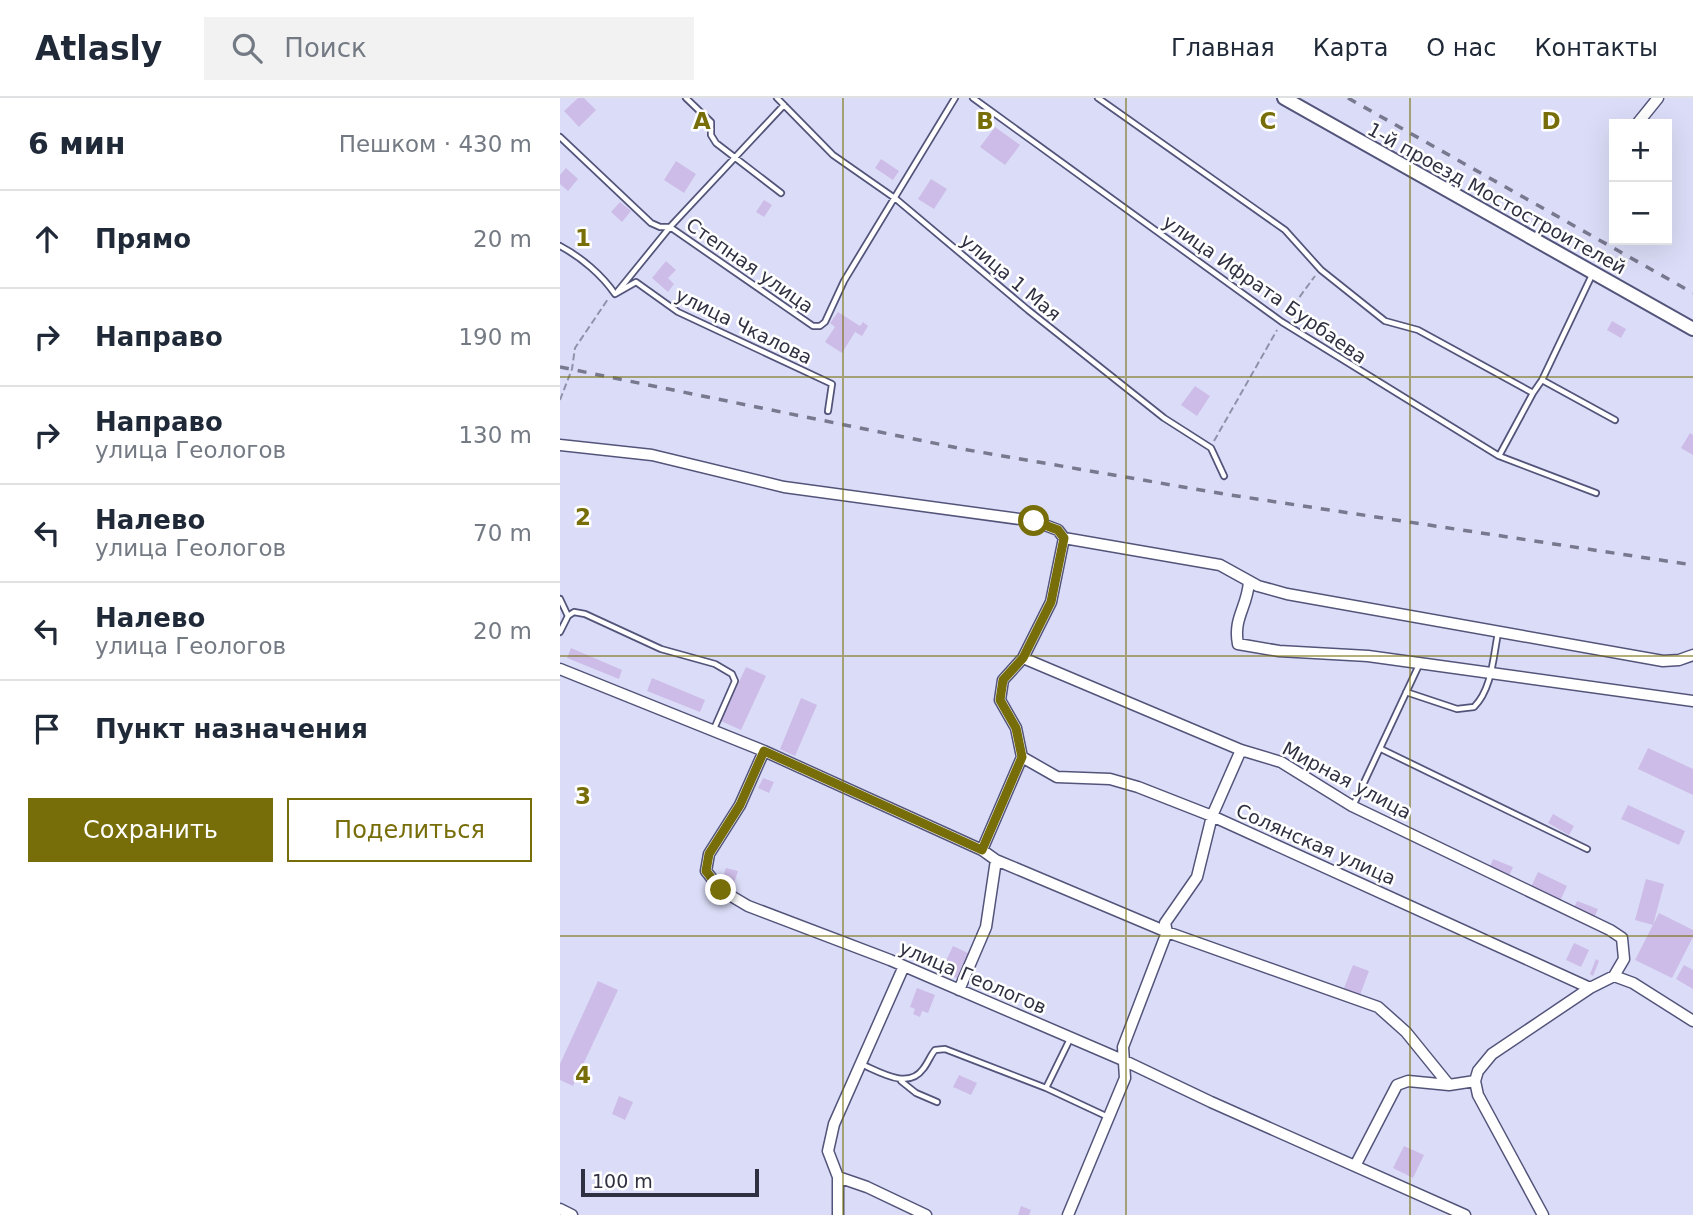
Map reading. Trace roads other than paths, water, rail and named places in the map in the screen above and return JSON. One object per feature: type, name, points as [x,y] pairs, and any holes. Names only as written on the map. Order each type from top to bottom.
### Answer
[{"type":"street","name":"1-й проезд Мостостроителей","points":[[1284,98],[1693,330]]},
{"type":"street","points":[[1641,119],[1658,98]]},
{"type":"street","points":[[560,445],[652,455],[784,487],[1034,521],[1058,530],[1064,538],[1220,565],[1249,582],[1287,594],[1663,661],[1679,660],[1693,655]]},
{"type":"street","points":[[982,850],[1022,757],[1016,728],[1003,707],[1000,694],[1003,680],[1023,658],[1051,602],[1064,538]]},
{"type":"street","points":[[1249,582],[1246,603],[1236,624],[1238,644],[1279,651],[1368,656],[1693,701]]},
{"type":"street","name":"Мирная улица","points":[[1023,658],[1241,750],[1281,762],[1352,807],[1609,930],[1622,938],[1624,959],[1614,976]]},
{"type":"street","points":[[560,669],[764,751],[982,850],[996,860],[1167,932],[1378,1007],[1395,1021],[1449,1085]]},
{"type":"street","points":[[1068,1215],[1125,1078],[1123,1047],[1167,932],[1165,923],[1198,877],[1212,816],[1241,750]]},
{"type":"street","name":"улица Геологов","points":[[764,751],[740,805],[709,854],[706,871],[721,890],[748,906],[904,966],[1071,1037],[1465,1215]]},
{"type":"street","name":"Солянская улица","points":[[1022,757],[1057,777],[1110,779],[1212,816],[1590,989]]},
{"type":"street","points":[[960,990],[986,927],[996,860]]},
{"type":"street","points":[[838,1215],[838,1177],[828,1151],[834,1124],[904,966]]},
{"type":"street","points":[[1543,1215],[1478,1095],[1475,1081],[1478,1071],[1492,1054],[1614,976],[1633,983],[1693,1021]]},
{"type":"street","points":[[1355,1166],[1397,1085],[1408,1082],[1449,1085],[1475,1081]]},
{"type":"street","points":[[838,1177],[867,1186],[926,1215]]},
{"type":"street","points":[[560,1209],[572,1215]]},
{"type":"lane","points":[[686,98],[711,122],[711,135],[716,143],[781,193]]},
{"type":"lane","name":"улица 1 Мая","points":[[777,98],[833,155],[896,199],[1028,310],[1164,418],[1210,448],[1224,476]]},
{"type":"lane","name":"Степная улица","points":[[560,137],[651,223],[670,227],[813,326],[820,326],[844,281],[955,98]]},
{"type":"lane","name":"улица Ифрата Бурбаева","points":[[973,98],[1282,322],[1499,457],[1596,493]]},
{"type":"lane","points":[[1098,98],[1285,230],[1321,270],[1385,321],[1418,330],[1533,393]]},
{"type":"lane","points":[[560,246],[575,254],[609,285],[615,294],[670,227],[784,105]]},
{"type":"lane","points":[[1499,457],[1542,380],[1593,273]]},
{"type":"lane","name":"улица Чкалова","points":[[615,294],[636,282],[678,312],[832,384],[828,411]]},
{"type":"lane","points":[[1542,380],[1615,419]]},
{"type":"lane","points":[[560,598],[568,616]]},
{"type":"lane","points":[[560,632],[568,616],[574,612],[585,614],[661,649],[715,664],[732,674],[735,681],[713,731]]},
{"type":"lane","points":[[1406,692],[1457,709],[1474,707],[1482,699],[1498,633]]},
{"type":"lane","points":[[1352,807],[1419,664]]},
{"type":"lane","points":[[1381,749],[1587,849]]},
{"type":"lane","points":[[1046,1088],[1071,1037]]},
{"type":"lane","points":[[901,1080],[922,1071],[935,1050],[945,1049],[1046,1088],[1108,1117]]},
{"type":"lane","points":[[860,1064],[901,1080],[916,1093],[937,1102]]},
{"type":"railway","points":[[1348,98],[1693,293]]},
{"type":"railway","points":[[560,367],[968,450],[1224,494],[1693,565]]}]
